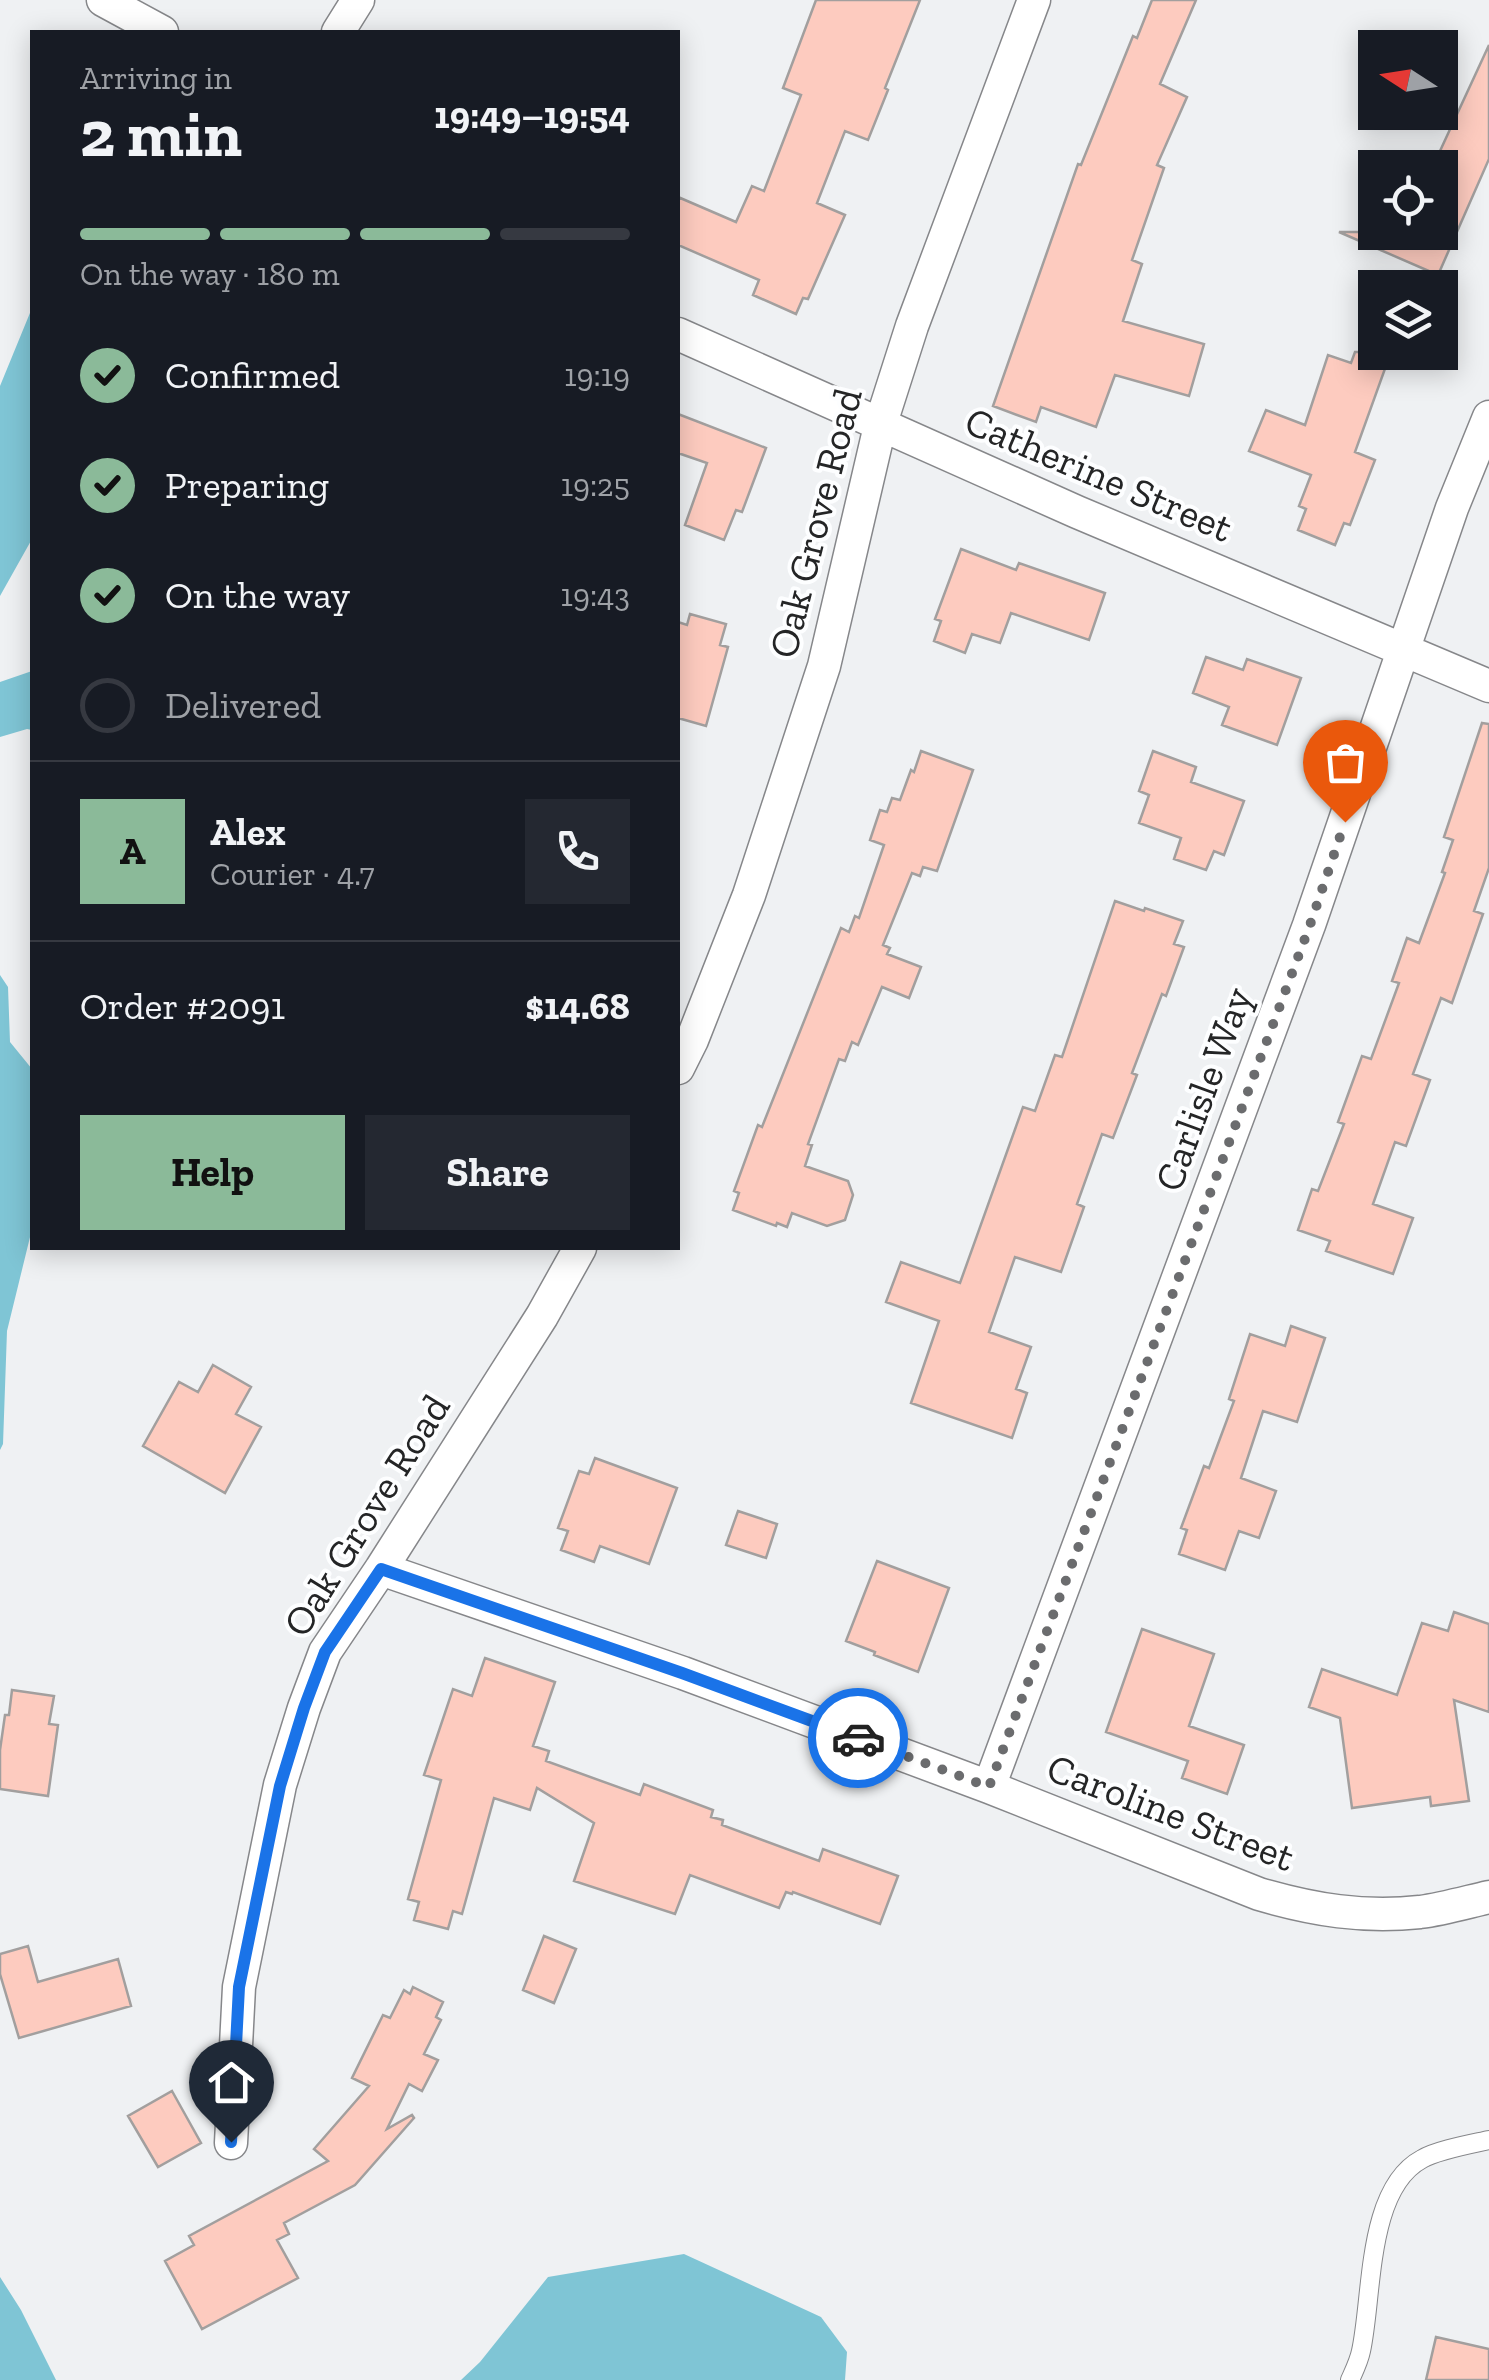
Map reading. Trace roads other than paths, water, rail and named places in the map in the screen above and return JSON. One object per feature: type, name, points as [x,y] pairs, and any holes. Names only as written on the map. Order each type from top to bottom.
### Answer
[{"type":"street","points":[[103,0],[158,30]]},
{"type":"street","points":[[339,30],[358,0]]},
{"type":"street","name":"Oak Grove Road","points":[[680,1064],[749,895],[824,666],[880,426],[912,326],[1034,0]]},
{"type":"street","name":"Catherine Street","points":[[680,335],[1077,512],[1489,686]]},
{"type":"street","name":"Carlisle Way","points":[[989,1787],[1310,925],[1452,508],[1489,416]]},
{"type":"street","name":"Oak Grove Road","points":[[231,2142],[239,1987],[280,1786],[325,1652],[542,1316],[579,1250]]},
{"type":"street","name":"Caroline Street","points":[[381,1569],[682,1673],[989,1787],[1259,1894],[1305,1907],[1364,1914],[1423,1912],[1489,1898]]},
{"type":"lane","points":[[1350,2380],[1361,2352],[1368,2283],[1394,2184],[1421,2159],[1489,2140]]},
{"type":"water","points":[[30,313],[30,543],[0,596],[0,386]]},
{"type":"water","points":[[30,672],[30,730],[0,737],[0,682]]},
{"type":"water","points":[[0,975],[8,987],[10,1042],[30,1067],[30,1237],[7,1331],[0,1450]]},
{"type":"water","points":[[684,2254],[821,2317],[847,2352],[845,2380],[461,2380],[548,2277]]},
{"type":"water","points":[[0,2277],[21,2310],[56,2380],[0,2380]]}]
